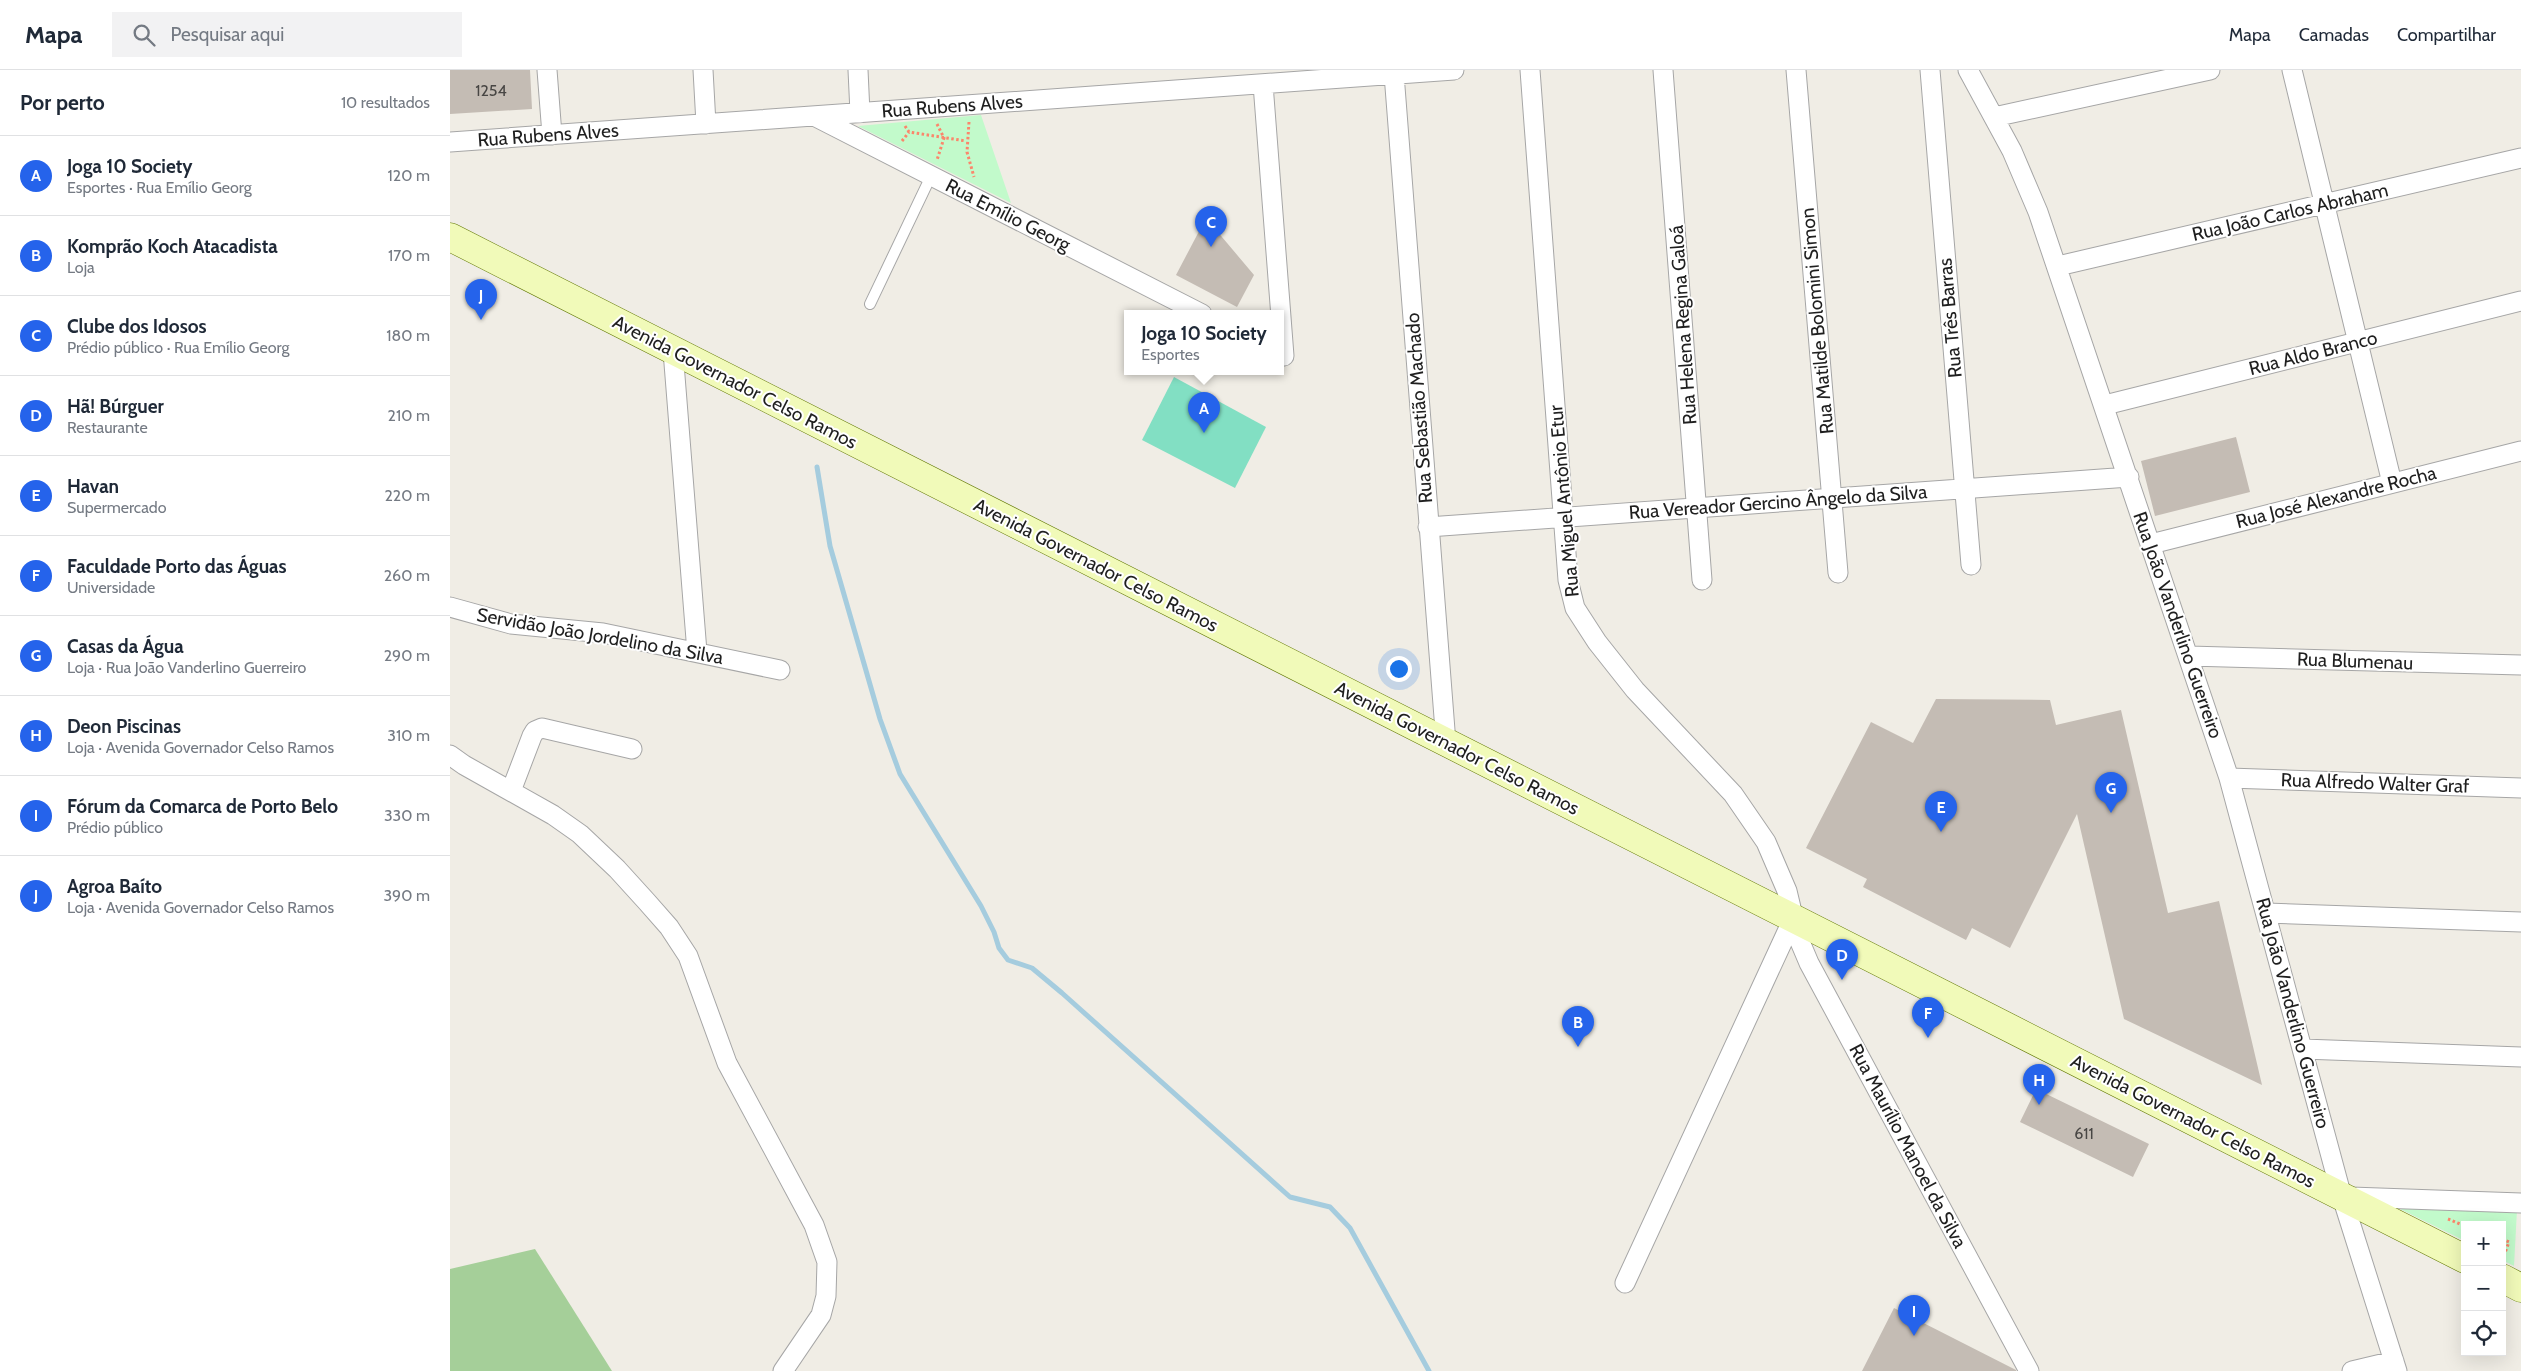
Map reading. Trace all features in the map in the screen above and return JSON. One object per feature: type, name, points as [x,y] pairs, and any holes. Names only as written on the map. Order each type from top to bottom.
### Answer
[{"type":"main road","name":"Avenida Governador Celso Ramos","points":[[450,237],[2461,1257]]},
{"type":"main road","points":[[2506,1280],[2521,1288]]},
{"type":"street","points":[[547,70],[552,135]]},
{"type":"street","points":[[703,70],[706,124]]},
{"type":"street","points":[[858,70],[860,113]]},
{"type":"street","name":"Rua Rubens Alves","points":[[450,142],[928,108],[1235,78],[1263,84],[1454,70]]},
{"type":"street","name":"Rua Miguel Antônio Etur","points":[[1530,70],[1570,594],[1583,623],[1635,690],[1714,772],[1751,818],[1779,868],[1793,919]]},
{"type":"street","name":"Rua Helena Regina Galoá","points":[[1663,70],[1702,580]]},
{"type":"street","name":"Rua Matilde Bolomini Simon","points":[[1796,70],[1838,573]]},
{"type":"street","name":"Rua Três Barras","points":[[1930,70],[1970,565]]},
{"type":"street","name":"Rua João Vanderlino Guerreiro","points":[[1968,70],[2023,174],[2058,266],[2189,656],[2229,778],[2342,1197],[2396,1366]]},
{"type":"street","points":[[1994,117],[2210,70]]},
{"type":"street","points":[[2292,70],[2392,483]]},
{"type":"street","name":"Rua Sebastião Machado","points":[[1394,74],[1446,743]]},
{"type":"street","points":[[1263,84],[1279,310]]},
{"type":"street","name":"Rua Emílio Georg","points":[[814,116],[1194,310]]},
{"type":"street","name":"Rua João Carlos Abraham","points":[[2058,266],[2521,158]]},
{"type":"street","name":"Rua Aldo Branco","points":[[2105,405],[2521,301]]},
{"type":"street","points":[[673,351],[697,652]]},
{"type":"street","name":"Rua José Alexandre Rocha","points":[[2151,544],[2521,451]]},
{"type":"street","name":"Rua Vereador Gercino Ângelo da Silva","points":[[1428,527],[2128,477]]},
{"type":"street","name":"Servidão João Jordelino da Silva","points":[[450,607],[511,624],[603,633],[780,670]]},
{"type":"street","name":"Rua Blumenau","points":[[2189,656],[2521,665]]},
{"type":"street","points":[[511,791],[532,736],[535,731],[542,728],[632,749]]},
{"type":"street","points":[[450,755],[464,766],[553,815],[601,853],[647,902],[680,943],[695,973],[727,1063],[814,1224],[827,1262],[826,1296],[821,1315],[814,1328],[783,1371]]},
{"type":"street","name":"Rua Alfredo Walter Graf","points":[[2229,778],[2521,788]]},
{"type":"street","points":[[2266,913],[2521,922]]},
{"type":"street","points":[[1625,1283],[1793,919]]},
{"type":"street","name":"Rua Maurílio Manoel da Silva","points":[[1793,919],[1808,964],[2029,1371]]},
{"type":"street","points":[[2303,1049],[2521,1057]]},
{"type":"street","points":[[2342,1197],[2521,1204]]},
{"type":"street","points":[[2352,1371],[2396,1366]]},
{"type":"lane","points":[[870,304],[932,176]]},
{"type":"path","points":[[973,104],[966,141],[966,152],[980,201]]},
{"type":"path","points":[[928,108],[944,138],[932,176]]},
{"type":"path","points":[[909,132],[966,141]]},
{"type":"green space","points":[[981,115],[1011,203],[858,126]]},
{"type":"green space","points":[[1174,377],[1266,427],[1235,488],[1142,440]]},
{"type":"green space","points":[[2396,1207],[2517,1210],[2514,1266],[2506,1262],[2506,1221],[2461,1221],[2461,1239]]},
{"type":"green space","points":[[535,1249],[612,1371],[450,1371],[450,1269]]},
{"type":"building","points":[[450,70],[530,70],[532,109],[450,114]]},
{"type":"building","points":[[1206,218],[1254,275],[1237,307],[1176,275]]},
{"type":"building","points":[[2236,437],[2250,492],[2155,516],[2141,461]]},
{"type":"building","points":[[1936,699],[2050,700],[2056,725],[2121,710],[2168,913],[2219,901],[2262,1085],[2124,1019],[2077,814],[2010,948],[1972,928],[1966,940],[1863,887],[1867,879],[1806,848],[1871,722],[1913,743]]},
{"type":"building","points":[[2036,1089],[2149,1144],[2133,1177],[2020,1122]]},
{"type":"building","points":[[1894,1308],[2016,1370],[2016,1371],[1862,1371]]},
{"type":"waterway","points":[[817,467],[830,546],[880,719],[900,774],[981,906],[994,932],[999,948],[1008,960],[1032,968],[1062,993],[1290,1197],[1330,1207],[1350,1228],[1429,1371]]},
{"type":"place","name":"Clube dos Idosos","points":[[1211,247]]},
{"type":"place","name":"Agroa Baíto","points":[[481,320]]},
{"type":"place","name":"Joga 10 Society","points":[[1204,433]]},
{"type":"place","name":"Casas da Água","points":[[2111,813]]},
{"type":"place","name":"Havan","points":[[1941,832]]},
{"type":"place","name":"Hã! Búrguer","points":[[1842,980]]},
{"type":"place","name":"Faculdade Porto das Águas","points":[[1928,1038]]},
{"type":"place","name":"Komprão Koch Atacadista","points":[[1578,1047]]},
{"type":"place","name":"Deon Piscinas","points":[[2039,1105]]},
{"type":"place","name":"Fórum da Comarca de Porto Belo","points":[[1914,1336]]}]
